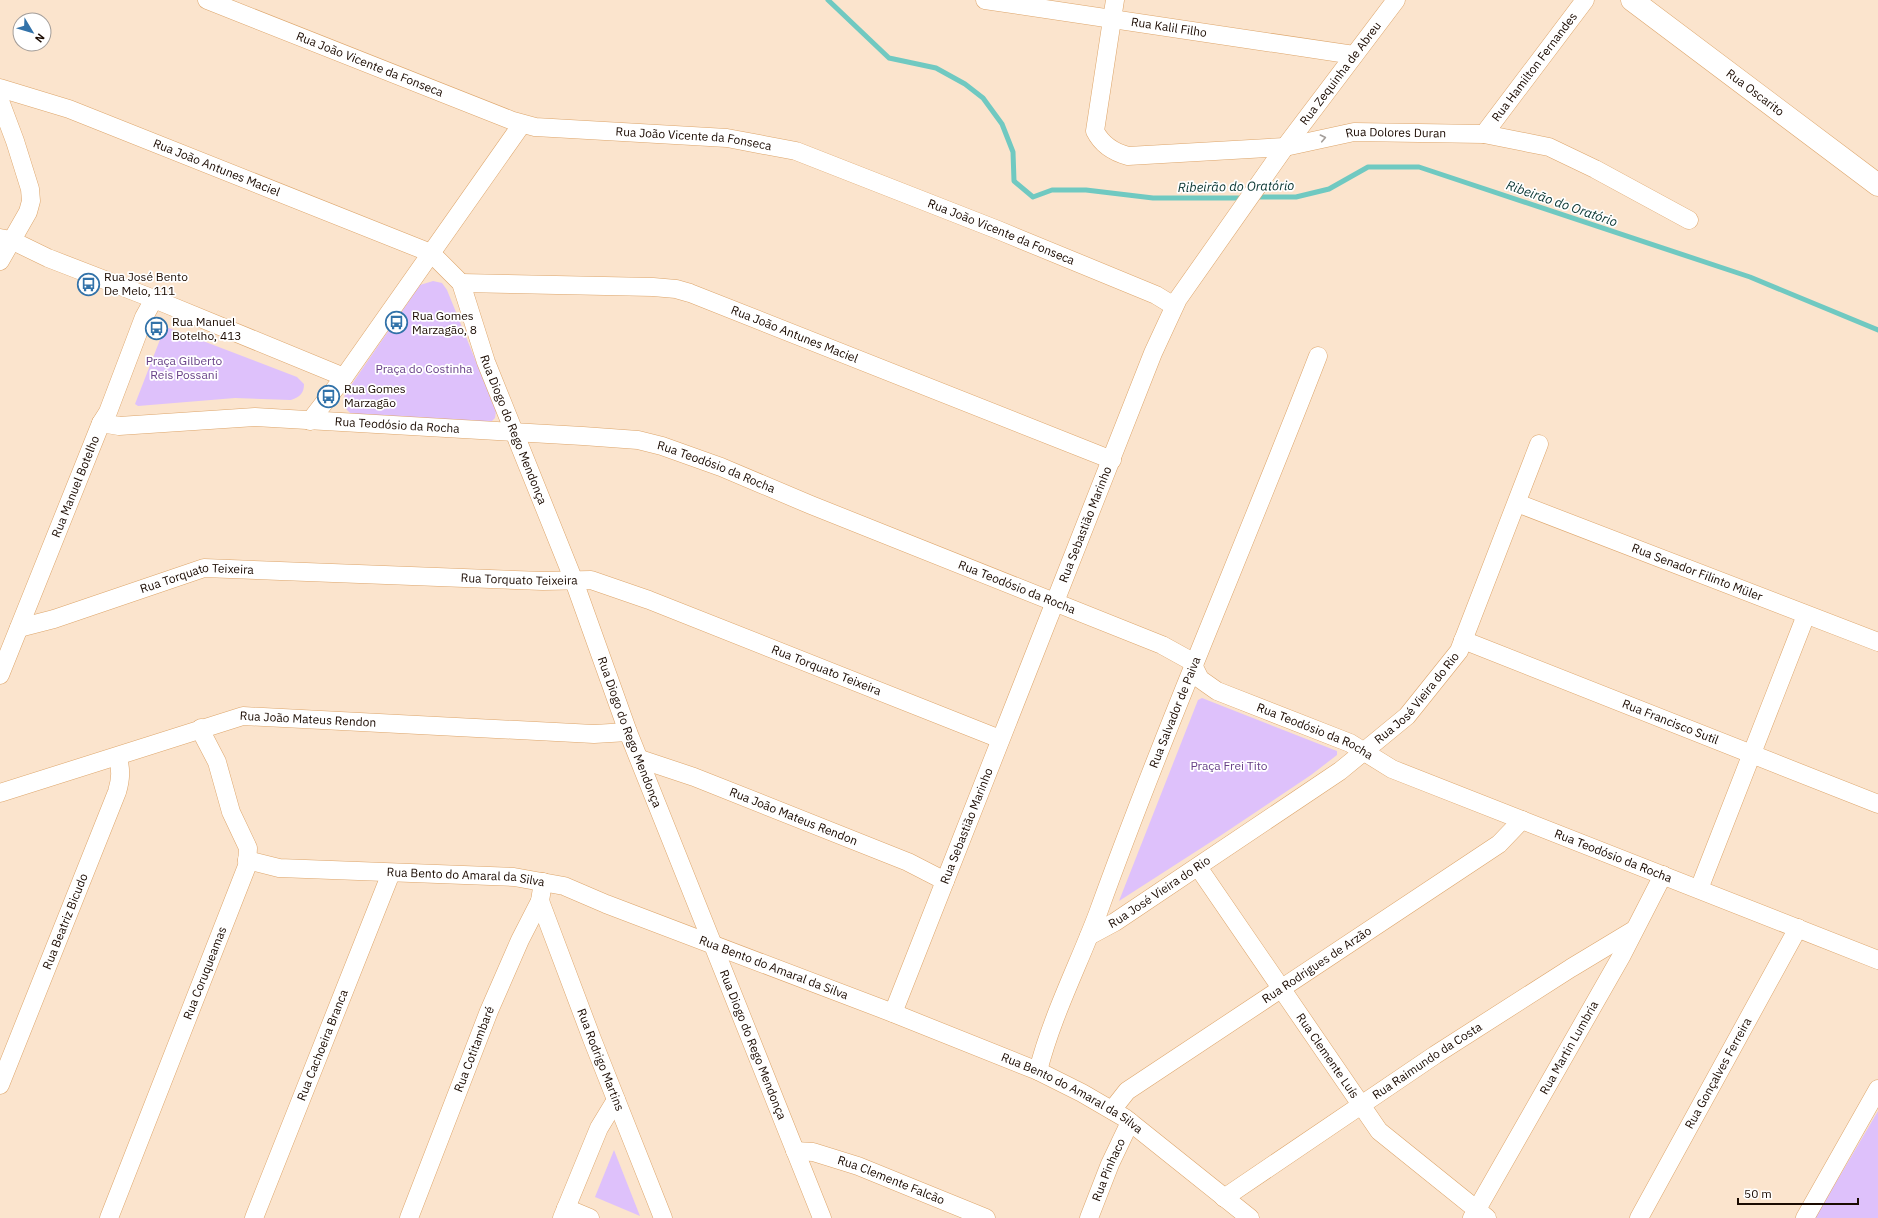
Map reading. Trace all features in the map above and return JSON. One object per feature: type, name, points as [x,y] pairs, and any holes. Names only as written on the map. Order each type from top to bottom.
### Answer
[{"type":"main road","name":"Rua Oscarito","points":[[1632,0],[1878,185]]},
{"type":"street","name":"Rua João Vicente da Fonseca","points":[[207,0],[522,124],[535,127],[727,138],[796,151],[998,230],[1156,295],[1174,306]]},
{"type":"street","name":"Rua Kalil Filho","points":[[984,0],[1354,55]]},
{"type":"street","points":[[1112,19],[1115,0]]},
{"type":"street","name":"Rua Zequinha de Abreu","points":[[1285,147],[1396,0]]},
{"type":"street","name":"Rua Hamilton Fernandes","points":[[1484,134],[1585,0]]},
{"type":"street","name":"Rua Dolores Duran","points":[[1112,19],[1095,131],[1108,148],[1117,153],[1128,156],[1285,147],[1354,132],[1484,134],[1549,148],[1595,169],[1689,220]]},
{"type":"street","name":"Rua João Antunes Maciel","points":[[0,88],[69,109],[431,253]]},
{"type":"street","points":[[0,101],[15,141],[30,189],[31,201],[28,212],[5,239],[0,260]]},
{"type":"street","points":[[310,421],[344,376],[522,124]]},
{"type":"street","name":"Rua Sebastião Marinho","points":[[893,1013],[1153,353],[1174,306],[1285,147]]},
{"type":"street","points":[[5,239],[48,258],[154,298],[344,376]]},
{"type":"street","name":"Rua Diogo do Rego Mendonça","points":[[431,253],[461,283],[486,362],[574,581],[628,732],[822,1218]]},
{"type":"street","name":"Rua João Antunes Maciel","points":[[461,283],[653,286],[690,293],[1112,460]]},
{"type":"street","name":"Rua Manuel Botelho","points":[[0,675],[101,423],[108,412],[144,317],[154,298]]},
{"type":"street","name":"Rua Salvador de Paiva","points":[[1038,1071],[1044,1046],[1079,957],[1089,936],[1125,838],[1318,356]]},
{"type":"street","name":"Rua Teodósio da Rocha","points":[[101,423],[126,425],[255,417],[638,440],[662,446],[721,467],[811,505],[1162,645],[1191,661],[1200,679],[1217,691],[1350,743],[1392,769],[1878,960]]},
{"type":"street","name":"Rua José Vieira do Rio","points":[[1089,936],[1115,922],[1340,771],[1407,716],[1459,651],[1539,444]]},
{"type":"street","name":"Rua Senador Filinto Müler","points":[[1517,502],[1878,642]]},
{"type":"street","name":"Rua Torquato Teixeira","points":[[19,628],[54,619],[204,568],[543,581],[591,580],[649,600],[1000,739]]},
{"type":"street","points":[[1699,889],[1806,615]]},
{"type":"street","name":"Rua Francisco Sutil","points":[[1463,640],[1878,804]]},
{"type":"street","name":"Rua João Mateus Rendon","points":[[0,793],[118,757],[201,728],[243,716],[256,715],[594,734],[628,732]]},
{"type":"street","name":"Rua Coruqueamas","points":[[109,1218],[247,866],[248,848],[231,812],[217,762],[201,728]]},
{"type":"street","name":"Rua Beatriz Bicudo","points":[[0,1085],[117,792],[121,780],[118,757]]},
{"type":"street","name":"Rua João Mateus Rendon","points":[[640,759],[694,777],[908,862],[945,881]]},
{"type":"street","name":"Rua Rodrigues de Arzão","points":[[1112,1110],[1127,1091],[1499,844],[1522,820]]},
{"type":"street","name":"Rua Bento do Amaral da Silva","points":[[248,860],[279,868],[514,877],[564,886],[606,904],[893,1013],[1038,1071],[1112,1110],[1130,1122],[1250,1218]]},
{"type":"street","name":"Rua Clemente Luís","points":[[1198,867],[1378,1131],[1479,1216]]},
{"type":"street","name":"Rua Cachoeira Branca","points":[[254,1218],[391,873]]},
{"type":"street","name":"Rua Martin Lumbria","points":[[1479,1216],[1622,955],[1663,875]]},
{"type":"street","name":"Rua Cotitambaré","points":[[408,1218],[489,1011],[520,940],[540,901],[543,882]]},
{"type":"street","name":"Rua Rodrigo Martins","points":[[540,901],[663,1218]]},
{"type":"street","name":"Rua Gonçalves Ferreira","points":[[1639,1218],[1798,928]]},
{"type":"street","name":"Rua Raimundo da Costa","points":[[1224,1198],[1362,1106],[1441,1051],[1570,968],[1634,930]]},
{"type":"street","points":[[1805,1218],[1878,1089]]},
{"type":"street","points":[[590,1218],[564,1213],[599,1128],[616,1100]]},
{"type":"street","name":"Rua Pinhaco","points":[[1089,1218],[1110,1164],[1130,1122]]},
{"type":"street","name":"Rua Clemente Falcão","points":[[795,1151],[813,1152],[858,1166],[986,1218]]},
{"type":"green space","name":"Praça do Costinha","points":[[433,281],[442,283],[447,290],[496,411],[495,418],[490,423],[353,415],[344,406],[345,394],[420,285]]},
{"type":"green space","name":"Praça Gilberto Reis Possani","points":[[169,328],[297,377],[304,384],[303,390],[297,398],[291,400],[235,398],[138,406],[135,404],[161,337],[164,331]]},
{"type":"green space","name":"Praça Frei Tito","points":[[1202,698],[1337,751],[1337,755],[1311,775],[1220,836],[1119,901],[1198,700]]},
{"type":"green space","points":[[1878,1111],[1878,1218],[1815,1218]]},
{"type":"green space","points":[[614,1150],[640,1216],[595,1197]]},
{"type":"waterway","name":"Ribeirão do Oratório","points":[[828,0],[889,58],[936,68],[965,84],[983,98],[1002,124],[1013,152],[1014,181],[1033,197],[1052,190],[1086,190],[1153,198],[1245,198]]},
{"type":"waterway","name":"Ribeirão do Oratório","points":[[1255,197],[1296,197],[1329,189],[1368,167],[1419,167],[1750,277],[1878,330]]},
{"type":"place","name":"Rua José Bento De Melo, 111","points":[[88,284]]},
{"type":"place","name":"Rua Gomes Marzagão, 8","points":[[396,323]]},
{"type":"place","name":"Rua Manuel Botelho, 413","points":[[156,329]]},
{"type":"place","name":"Rua Gomes Marzagão","points":[[329,396]]}]
